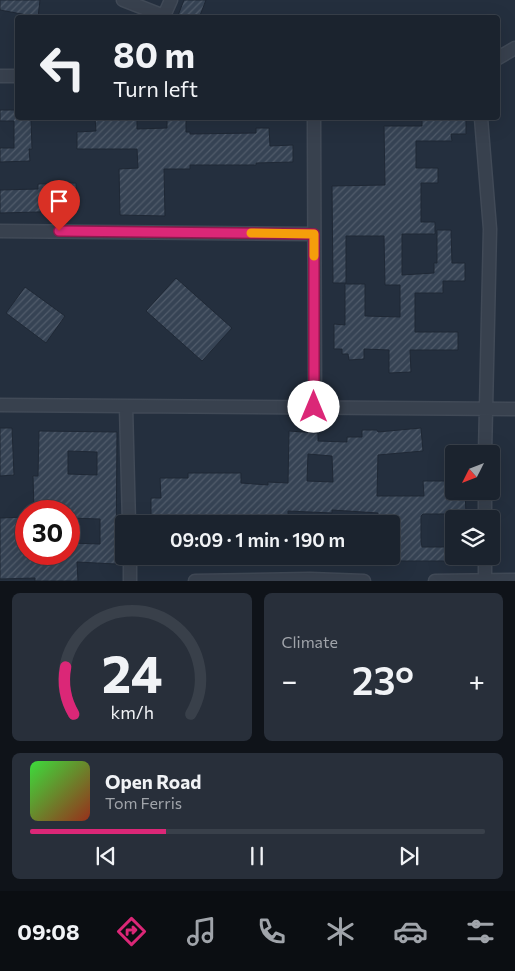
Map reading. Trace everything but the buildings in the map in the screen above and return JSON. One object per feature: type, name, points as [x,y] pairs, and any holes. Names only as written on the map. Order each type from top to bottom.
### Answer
[{"type":"street","points":[[123,0],[159,15]]},
{"type":"street","points":[[165,15],[171,0]]},
{"type":"street","points":[[500,57],[515,48]]},
{"type":"street","points":[[0,76],[15,76]]},
{"type":"street","points":[[314,120],[314,407]]},
{"type":"street","points":[[481,120],[490,229],[485,445]]},
{"type":"street","points":[[0,231],[314,234]]},
{"type":"street","points":[[0,405],[515,409]]},
{"type":"street","points":[[126,406],[129,515]]},
{"type":"street","points":[[130,565],[130,581]]},
{"type":"street","points":[[485,565],[485,581]]},
{"type":"street","points":[[435,581],[515,580]]},
{"type":"street","points":[[195,581],[364,581]]},
{"type":"slow traffic","points":[[251,233],[314,234],[314,256]]},
{"type":"route","points":[[59,231],[314,234],[314,407]]}]
